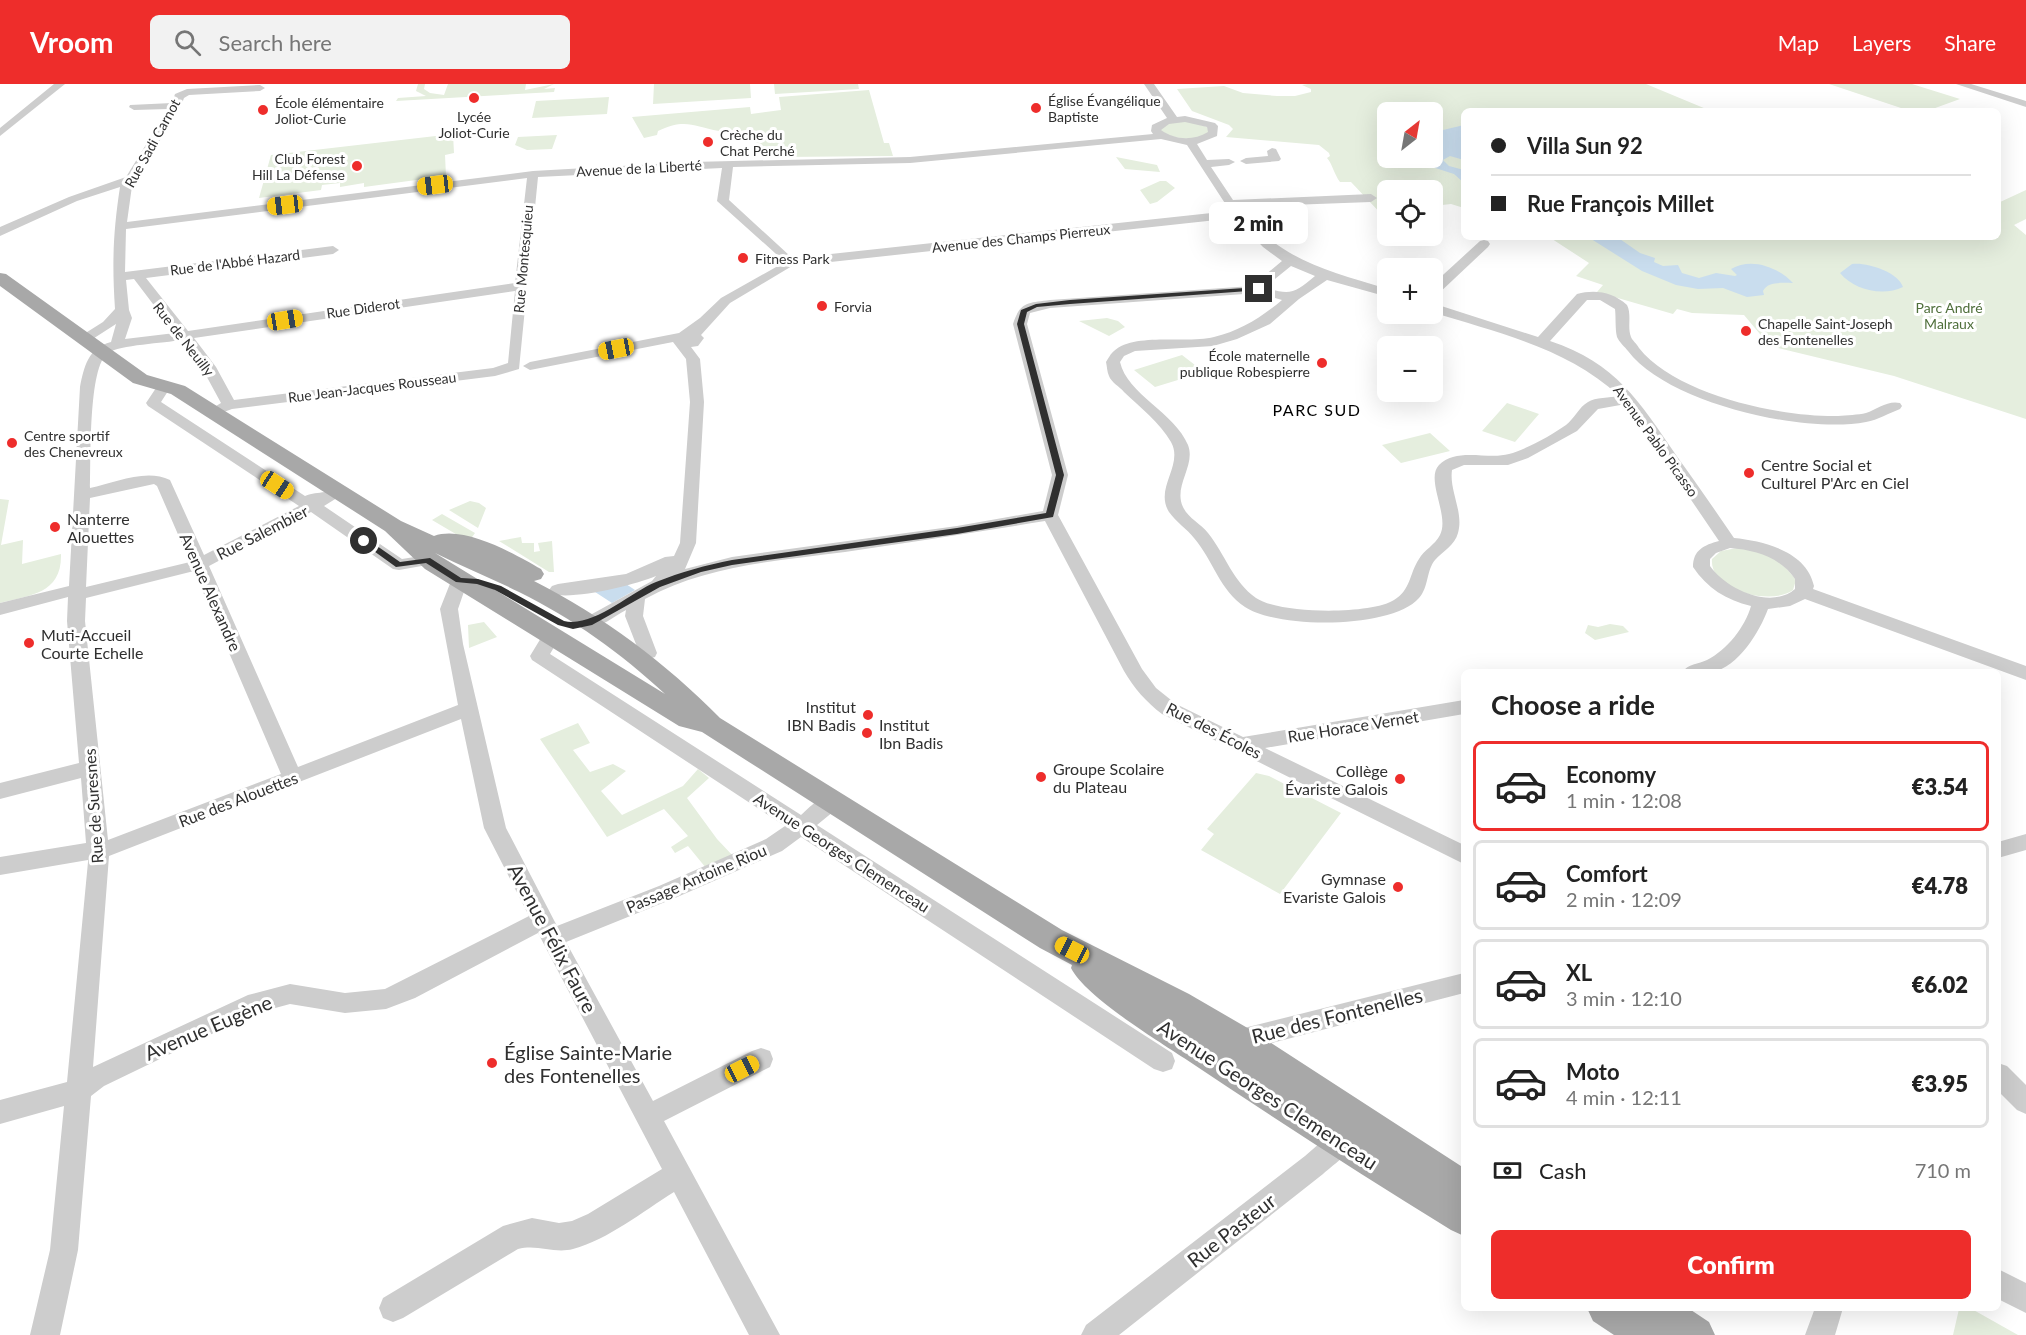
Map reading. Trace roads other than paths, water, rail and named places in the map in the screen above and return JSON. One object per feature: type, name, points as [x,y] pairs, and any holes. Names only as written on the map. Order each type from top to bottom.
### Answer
[{"type":"main road","name":"Avenue Georges Clemenceau","points":[[0,278],[108,347],[140,379],[221,408],[242,430],[426,549],[466,572],[550,637],[688,720],[711,725]]},
{"type":"main road","name":"Avenue Georges Clemenceau","points":[[426,549],[471,543],[498,553],[558,590],[651,663],[711,725],[1051,939],[1132,1006],[1235,1054],[1343,1128],[1461,1216]]},
{"type":"main road","points":[[466,572],[483,558],[498,553]]},
{"type":"main road","name":"Avenue Georges Clemenceau","points":[[466,572],[534,590],[594,620]]},
{"type":"main road","name":"Avenue Georges Clemenceau","points":[[1343,1128],[1461,1187]]},
{"type":"main road","points":[[1611,1311],[1649,1335]]},
{"type":"main road","points":[[1658,1311],[1696,1335]]},
{"type":"street","points":[[0,133],[60,84]]},
{"type":"street","points":[[1149,84],[1173,119]]},
{"type":"street","points":[[1161,84],[1185,119]]},
{"type":"street","points":[[1961,84],[2026,104]]},
{"type":"street","name":"Rue Sadi Carnot","points":[[108,347],[124,326],[125,318],[122,310],[119,277],[120,226],[128,180],[177,101],[172,87]]},
{"type":"street","points":[[134,107],[177,101],[187,92],[260,88]]},
{"type":"street","points":[[1161,136],[1156,131],[1156,127],[1160,123],[1173,119],[1206,123],[1214,131],[1204,139],[1190,141],[1235,209],[1263,243],[1290,261],[1325,275],[1377,290]]},
{"type":"street","name":"Avenue de la Liberté","points":[[120,226],[533,174],[728,164],[910,160],[1161,136],[1190,141]]},
{"type":"street","points":[[1245,161],[1275,159],[1272,151]]},
{"type":"street","points":[[1204,164],[1229,162]]},
{"type":"street","points":[[657,585],[677,568],[688,543],[697,402],[688,336],[740,292],[786,262],[723,201],[728,164]]},
{"type":"street","name":"Rue Montesquieu","points":[[524,362],[516,345],[533,174]]},
{"type":"street","points":[[0,232],[73,199],[128,180]]},
{"type":"street","name":"Avenue des Champs Pierreux","points":[[786,262],[799,265],[803,261],[1235,209],[1371,198]]},
{"type":"street","points":[[1443,282],[1484,243]]},
{"type":"street","name":"Rue de l'Abbé Hazard","points":[[137,275],[333,250]]},
{"type":"street","points":[[1259,289],[1257,285],[1290,261]]},
{"type":"street","points":[[119,277],[137,275]]},
{"type":"street","name":"Rue de Neuilly","points":[[137,275],[209,367],[221,408]]},
{"type":"street","points":[[1325,275],[1266,321],[1215,342],[1197,345],[1158,343],[1140,345],[1121,353],[1114,360],[1112,367],[1116,376],[1161,420],[1181,447],[1182,457],[1172,493],[1174,506],[1202,537],[1235,588],[1252,605],[1262,609],[1349,616],[1375,613],[1400,604],[1413,594],[1421,579],[1424,563],[1442,544],[1450,531],[1442,478],[1444,468],[1451,463],[1464,460],[1508,460],[1522,455],[1572,428],[1593,405],[1630,399]]},
{"type":"street","name":"Rue Diderot","points":[[108,347],[521,286]]},
{"type":"street","points":[[594,620],[657,585],[699,569],[732,562],[957,531],[1050,515],[1060,475],[1020,324],[1024,311],[1036,306],[1062,303],[1259,289],[1283,298],[1293,298]]},
{"type":"street","points":[[1541,342],[1582,297],[1588,295],[1601,297],[1616,302],[1622,308],[1620,330],[1630,351],[1655,370],[1694,392],[1745,409],[1818,419],[1865,418],[1895,406]]},
{"type":"street","points":[[90,335],[108,325],[122,310]]},
{"type":"street","name":"Avenue Pablo Picasso","points":[[1443,311],[1541,342],[1596,368],[1617,385],[1630,399],[1729,543]]},
{"type":"street","name":"Rue Jean-Jacques Rousseau","points":[[221,408],[495,372],[524,362],[561,359],[688,336]]},
{"type":"street","name":"Rue de Suresnes","points":[[45,1335],[64,1250],[99,851],[76,621],[87,387],[91,363],[108,347]]},
{"type":"street","points":[[170,389],[153,403],[303,502],[338,490]]},
{"type":"street","points":[[218,447],[242,430]]},
{"type":"street","name":"Avenue Alexandre","points":[[82,495],[146,480],[156,479],[164,483],[293,778]]},
{"type":"street","name":"Rue Salembier","points":[[0,609],[198,565],[313,506],[338,490]]},
{"type":"street","name":"Avenue Georges Clemenceau","points":[[313,506],[399,565],[426,549]]},
{"type":"street","name":"Rue des Écoles","points":[[1050,515],[1141,685],[1169,709],[1461,853]]},
{"type":"street","points":[[1729,543],[1762,548],[1788,561],[1803,577],[1805,584],[1803,592],[1792,601],[1760,603],[1724,591],[1711,581],[1703,570],[1701,560],[1706,552],[1715,546],[1729,543]]},
{"type":"street","points":[[558,590],[645,575],[685,551],[732,562]]},
{"type":"street","name":"Avenue Félix Faure","points":[[466,572],[449,609],[454,644],[495,828],[765,1335]]},
{"type":"street","points":[[1803,592],[2026,674]]},
{"type":"street","points":[[637,596],[634,616],[651,663]]},
{"type":"street","points":[[1702,669],[1713,666],[1731,655],[1750,626],[1760,603]]},
{"type":"street","name":"Avenue Georges Clemenceau","points":[[550,637],[539,656],[1163,1061]]},
{"type":"street","name":"Rue des Alouettes","points":[[0,866],[99,851],[121,845],[469,708]]},
{"type":"street","name":"Rue Horace Vernet","points":[[1243,744],[1461,708]]},
{"type":"street","points":[[0,791],[91,768]]},
{"type":"street","name":"Passage Antoine Riou","points":[[547,929],[667,892],[774,845],[832,801]]},
{"type":"street","points":[[2001,849],[2026,842]]},
{"type":"street","name":"Avenue Eugène","points":[[0,1112],[78,1091],[95,1078],[248,1005],[290,994],[345,1003],[387,999],[547,929]]},
{"type":"street","name":"Rue des Fontenelles","points":[[1235,1054],[1461,984]]},
{"type":"street","points":[[647,1117],[761,1059]]},
{"type":"street","points":[[2001,1077],[2026,1102]]},
{"type":"street","name":"Rue Pasteur","points":[[1096,1335],[1343,1128]]},
{"type":"street","points":[[393,1308],[513,1236],[532,1232],[559,1237],[573,1235],[598,1224],[678,1174]]},
{"type":"street","points":[[2001,1285],[2026,1299]]},
{"type":"street","points":[[1820,1335],[1827,1311]]},
{"type":"water","points":[[1461,126],[1461,159],[1450,156],[1443,160],[1443,130]]},
{"type":"water","points":[[1443,160],[1449,166],[1461,169],[1461,180],[1454,174],[1435,168],[1443,168]]},
{"type":"water","points":[[1593,240],[1621,240],[1640,253],[1655,258],[1654,262],[1663,266],[1678,265],[1682,273],[1699,278],[1716,273],[1735,276],[1737,275],[1731,269],[1739,265],[1755,264],[1780,272],[1793,283],[1772,284],[1765,288],[1764,295],[1747,297],[1723,288],[1698,289],[1676,285],[1642,271]]},
{"type":"water","points":[[1852,264],[1881,269],[1895,277],[1903,287],[1887,291],[1861,288],[1840,273]]},
{"type":"water","points":[[626,584],[635,590],[612,603],[592,590]]},
{"type":"place","name":"Lycée Joliot-Curie","points":[[474,98]]},
{"type":"place","name":"Église Évangélique Baptiste","points":[[1036,108]]},
{"type":"place","name":"École élémentaire Joliot-Curie","points":[[263,110]]},
{"type":"place","name":"Crèche du Chat Perché","points":[[708,142]]},
{"type":"place","name":"Club Forest Hill La Défense","points":[[357,166]]},
{"type":"place","name":"Fitness Park","points":[[743,258]]},
{"type":"place","name":"Forvia","points":[[822,306]]},
{"type":"place","name":"Chapelle Saint-Joseph des Fontenelles","points":[[1746,331]]},
{"type":"place","name":"École maternelle publique Robespierre","points":[[1322,363]]},
{"type":"place","name":"Centre sportif des Chenevreux","points":[[12,443]]},
{"type":"place","name":"Centre Social et Culturel P'Arc en Ciel","points":[[1749,473]]},
{"type":"place","name":"Nanterre Alouettes","points":[[55,527]]},
{"type":"place","name":"Muti-Accueil Courte Echelle","points":[[29,643]]},
{"type":"place","name":"Institut IBN Badis","points":[[868,715]]},
{"type":"place","name":"Institut Ibn Badis","points":[[867,733]]},
{"type":"place","name":"Groupe Scolaire du Plateau","points":[[1041,777]]},
{"type":"place","name":"Collège Évariste Galois","points":[[1400,779]]},
{"type":"place","name":"Gymnase Evariste Galois","points":[[1398,887]]},
{"type":"place","name":"Église Sainte-Marie des Fontenelles","points":[[492,1063]]},
{"type":"district","name":"PARC SUD","points":[[1317,409]]},
{"type":"park label","name":"Parc André Malraux","points":[[1949,316]]}]
